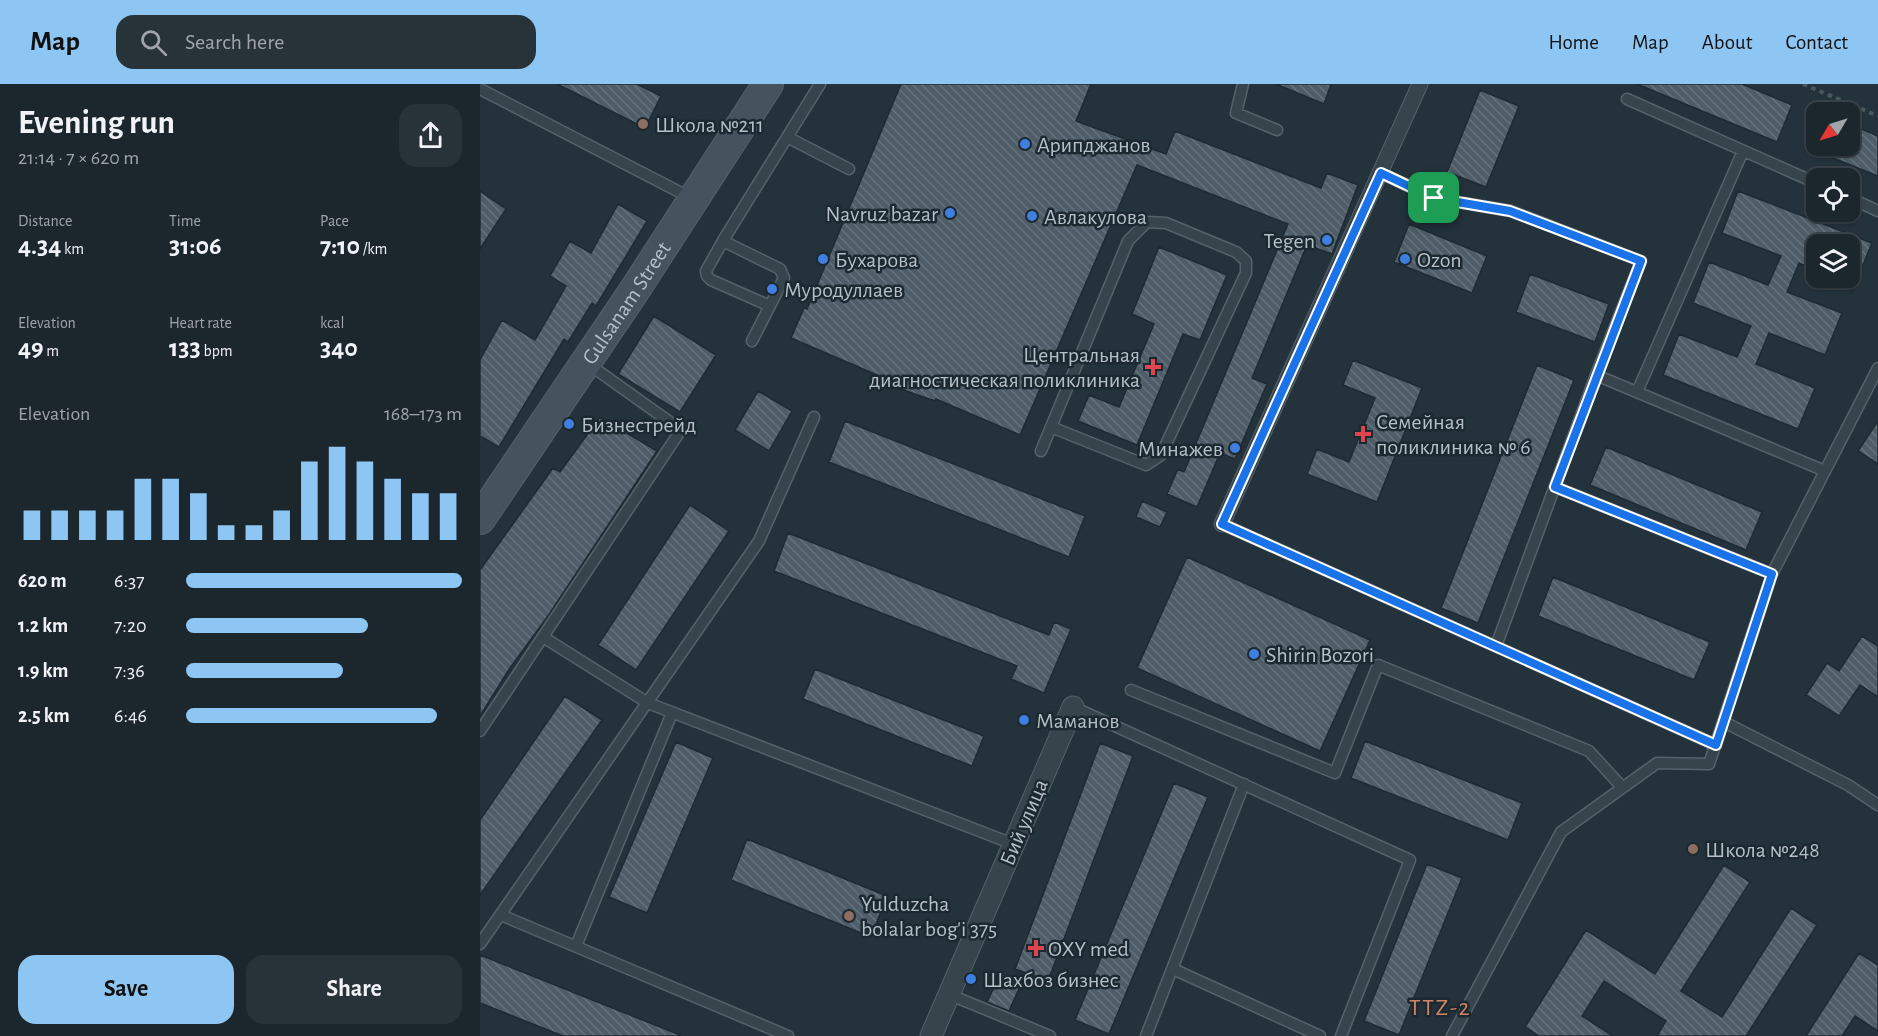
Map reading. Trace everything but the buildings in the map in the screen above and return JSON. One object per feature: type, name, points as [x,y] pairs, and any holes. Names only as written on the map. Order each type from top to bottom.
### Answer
[{"type":"main road","name":"Gulsanam Street","points":[[480,519],[768,84]]},
{"type":"street","points":[[1222,524],[1420,84]]},
{"type":"street","name":"Бий улица","points":[[931,1036],[1073,707]]},
{"type":"lane","points":[[770,306],[711,280],[706,271],[820,84]]},
{"type":"lane","points":[[1243,84],[1236,113],[1277,130]]},
{"type":"lane","points":[[480,89],[693,199]]},
{"type":"lane","points":[[1627,99],[1806,179]]},
{"type":"lane","points":[[787,137],[849,169]]},
{"type":"lane","points":[[1637,392],[1743,151]]},
{"type":"lane","points":[[1381,173],[1434,198],[1510,211],[1641,261],[1596,375],[1496,646]]},
{"type":"lane","points":[[1860,203],[1878,211]]},
{"type":"lane","points":[[1041,451],[1128,241],[1147,222],[1166,223],[1236,252],[1246,261],[1246,273],[1161,455],[1146,465],[1051,427]]},
{"type":"lane","points":[[724,239],[729,244],[780,269],[783,274],[784,278],[752,341]]},
{"type":"lane","points":[[480,731],[681,430],[586,362]]},
{"type":"lane","points":[[1452,1036],[1562,832],[1657,764],[1709,764],[1772,574],[1878,368]]},
{"type":"lane","points":[[1596,375],[1826,471]]},
{"type":"lane","points":[[480,944],[759,542],[814,417]]},
{"type":"lane","points":[[1555,487],[1772,574]]},
{"type":"lane","points":[[1222,524],[1716,745]]},
{"type":"lane","points":[[543,637],[648,703],[1013,844]]},
{"type":"lane","points":[[1131,690],[1335,773],[1378,665],[1589,750],[1622,787]]},
{"type":"lane","points":[[1073,707],[1410,860],[1341,1036]]},
{"type":"lane","points":[[576,946],[672,713]]},
{"type":"lane","points":[[1724,722],[1848,785],[1878,805]]},
{"type":"lane","points":[[1146,1036],[1244,784]]},
{"type":"lane","points":[[501,915],[788,1036]]},
{"type":"lane","points":[[1173,969],[1320,1036]]},
{"type":"lane","points":[[948,994],[1050,1036]]},
{"type":"path","points":[[1803,84],[1878,116]]},
{"type":"place","name":"Школа №211","points":[[643,124]]},
{"type":"place","name":"Арипджанов","points":[[1025,144]]},
{"type":"place","name":"Navruz bazar","points":[[950,213]]},
{"type":"place","name":"Авлакулова","points":[[1032,216]]},
{"type":"place","name":"Tegen","points":[[1327,240]]},
{"type":"place","name":"Бухарова","points":[[823,259]]},
{"type":"place","name":"Ozon","points":[[1405,259]]},
{"type":"place","name":"Муродуллаев","points":[[772,289]]},
{"type":"place","name":"Центральная диагностическая поликлиника","points":[[1153,367]]},
{"type":"place","name":"Бизнестрейд","points":[[569,424]]},
{"type":"place","name":"Семейная поликлиника № 6","points":[[1363,434]]},
{"type":"place","name":"Минажев","points":[[1235,448]]},
{"type":"place","name":"Shirin Bozori","points":[[1254,654]]},
{"type":"place","name":"Маманов","points":[[1024,720]]},
{"type":"place","name":"Школа №248","points":[[1693,849]]},
{"type":"place","name":"Yulduzcha bolalar bog'i 375","points":[[849,916]]},
{"type":"place","name":"OXY med","points":[[1036,948]]},
{"type":"place","name":"Шахбоз бизнес","points":[[971,979]]},
{"type":"district","name":"TTZ-2","points":[[1440,1007]]},
{"type":"route","points":[[1381,173],[1434,198],[1510,211],[1641,261],[1555,487],[1772,574],[1716,745],[1222,524],[1381,173]]}]
